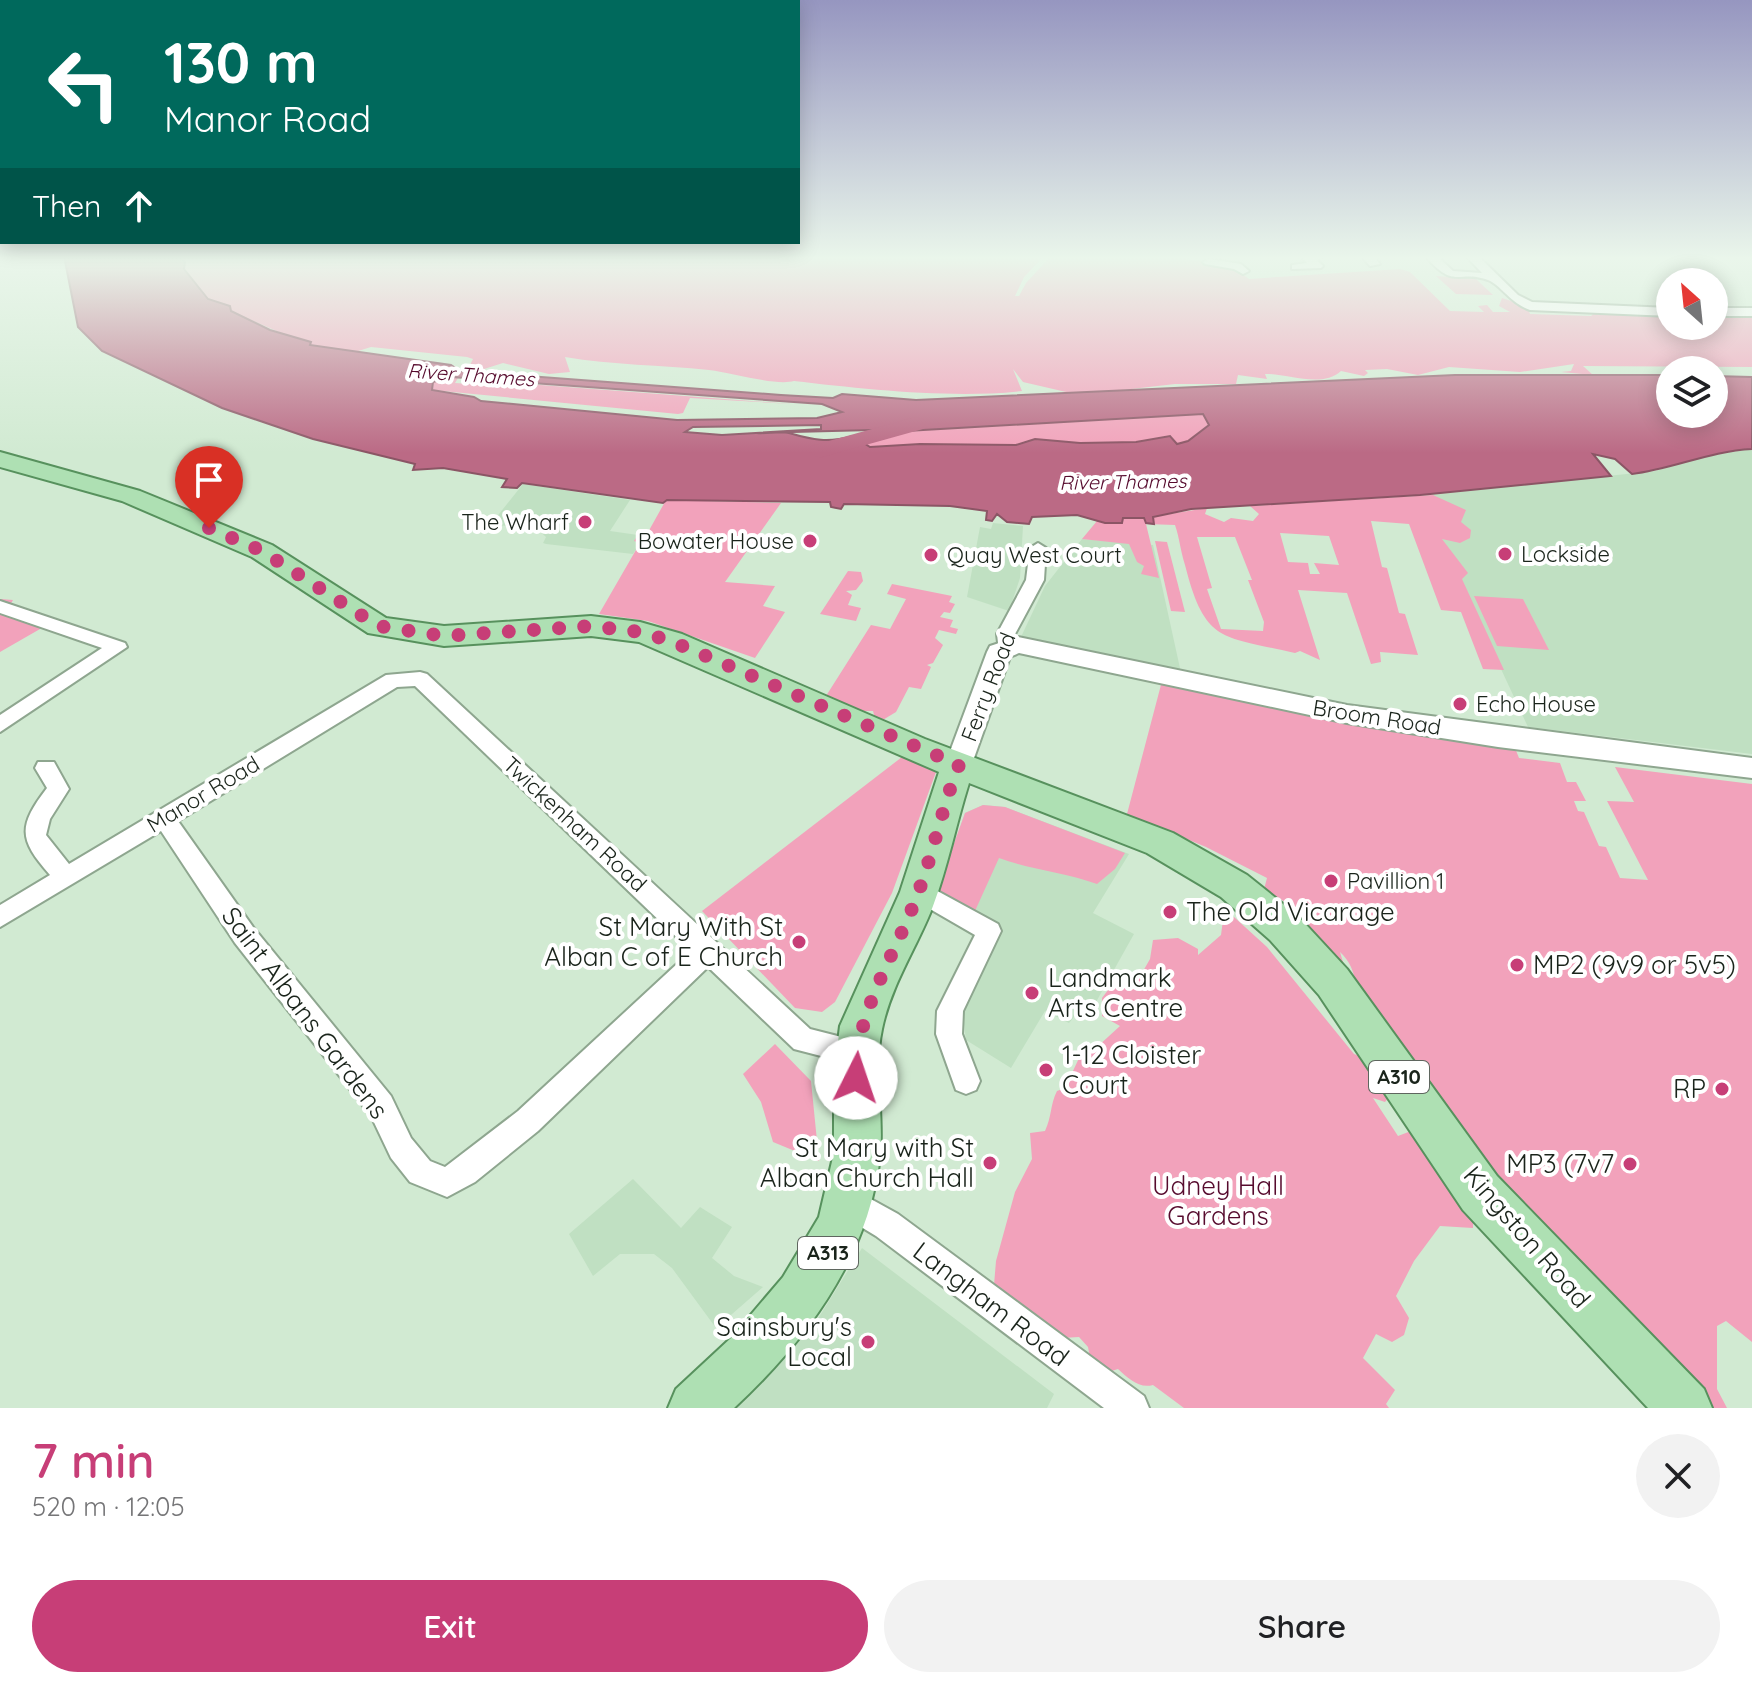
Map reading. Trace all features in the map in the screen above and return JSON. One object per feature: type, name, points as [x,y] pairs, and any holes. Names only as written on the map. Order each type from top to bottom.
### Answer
[{"type":"main road","name":"A310","points":[[3,462],[131,496],[262,551],[378,626],[444,636],[576,626],[640,632],[671,641],[959,765]]},
{"type":"main road","name":"Kingston Road","points":[[959,765],[1160,843],[1234,886],[1284,928],[1333,982],[1480,1193],[1685,1408]]},
{"type":"main road","name":"Ferry Road","points":[[856,1052],[862,1023],[919,891],[942,810],[959,765]]},
{"type":"main road","points":[[942,810],[981,796],[1017,789]]},
{"type":"main road","name":"A313","points":[[695,1408],[806,1291],[834,1242],[849,1202],[857,1154],[856,1052]]},
{"type":"street","name":"Ferry Road","points":[[959,765],[996,658],[1006,647],[1006,634],[1035,580],[1038,548]]},
{"type":"street","points":[[0,607],[118,647],[0,725]]},
{"type":"street","name":"Broom Road","points":[[1006,647],[1025,645],[1347,714],[1498,737],[1752,768]]},
{"type":"street","name":"Manor Road","points":[[0,917],[393,680],[407,678]]},
{"type":"street","name":"Twickenham Road","points":[[407,678],[420,679],[710,949],[803,1040],[856,1052]]},
{"type":"street","points":[[46,768],[58,789],[34,822],[32,832],[42,851],[67,877]]},
{"type":"street","name":"Saint Albans Gardens","points":[[164,818],[244,935],[381,1106],[410,1160],[420,1172],[447,1182],[465,1172],[528,1121],[710,949]]},
{"type":"street","points":[[919,891],[989,931],[950,1011],[949,1034],[966,1081]]},
{"type":"street","name":"Langham Road","points":[[849,1202],[887,1225],[1132,1408]]},
{"type":"shaded area","points":[[1752,449],[1752,754],[1528,727],[1420,495],[1656,471],[1704,455]]},
{"type":"shaded area","points":[[523,484],[630,500],[610,531],[638,535],[635,541],[640,543],[633,554],[546,544],[543,543],[546,537],[538,530],[491,524]]},
{"type":"shaded area","points":[[993,523],[1023,526],[1020,578],[1009,611],[967,597],[980,527],[991,529]]},
{"type":"shaded area","points":[[1082,539],[1153,545],[1181,673],[1021,637],[1045,586]]},
{"type":"shaded area","points":[[983,805],[1005,807],[1129,854],[1093,913],[1134,934],[1091,1011],[1074,1017],[1069,1023],[1045,1011],[1011,1068],[966,1040],[963,1016],[977,971],[990,947],[932,911],[965,813]]},
{"type":"shaded area","points":[[633,1179],[681,1228],[700,1207],[732,1227],[712,1258],[734,1276],[763,1287],[716,1328],[672,1268],[654,1254],[620,1254],[593,1276],[569,1234]]},
{"type":"shaded area","points":[[862,1248],[1054,1394],[1047,1408],[735,1408],[814,1325]]},
{"type":"green space","points":[[255,322],[1656,322],[1656,340],[1728,340],[1728,322],[1752,322],[1752,367],[1728,367],[1728,356],[1656,356],[1656,366],[1583,366],[1593,375],[1561,372],[1571,371],[1574,364],[1520,372],[1449,367],[1418,375],[1387,369],[1365,370],[1368,373],[1364,376],[1341,371],[1314,380],[1274,374],[1265,374],[1267,379],[1238,375],[1236,384],[1175,384],[1079,395],[1023,382],[1013,369],[1022,391],[967,394],[776,382],[709,370],[565,357],[570,372],[549,374],[503,363],[484,369],[469,367],[473,359],[467,357],[371,347],[355,352],[309,345]]},
{"type":"green space","points":[[458,378],[455,383],[471,384],[474,380],[792,404],[690,398],[683,413],[678,414],[432,390],[433,382]]},
{"type":"green space","points":[[1203,414],[1209,425],[1188,441],[1176,444],[1170,436],[1136,442],[1080,443],[1035,439],[1016,445],[870,447],[853,436],[872,430],[881,439],[905,431]]},
{"type":"green space","points":[[1433,495],[1466,510],[1461,522],[1471,530],[1470,538],[1460,543],[1442,539],[1468,573],[1462,579],[1504,670],[1483,669],[1461,612],[1441,610],[1409,524],[1371,521],[1382,567],[1387,568],[1399,613],[1405,614],[1418,655],[1380,652],[1381,662],[1371,664],[1347,593],[1298,590],[1320,660],[1300,651],[1295,653],[1233,639],[1209,623],[1192,591],[1175,525],[1146,524],[1159,578],[1141,574],[1144,566],[1137,562],[1129,544],[1082,539],[1097,521],[1122,522],[1122,518],[1145,518],[1207,508],[1205,514],[1224,522],[1231,518],[1253,521],[1259,514],[1250,506]],"holes":[[[1280,533],[1329,536],[1339,565],[1314,563],[1320,574],[1310,574],[1308,563],[1288,562]],[[1197,537],[1235,537],[1252,580],[1248,580],[1264,622],[1263,631],[1221,629],[1207,589],[1212,588]]]},
{"type":"green space","points":[[666,500],[781,503],[725,582],[775,586],[763,606],[785,612],[755,658],[648,621],[599,614],[640,543],[634,541],[638,535],[647,534]]},
{"type":"green space","points":[[1155,541],[1167,542],[1185,612],[1171,611]]},
{"type":"green space","points":[[848,571],[861,572],[863,581],[856,590],[846,591],[852,595],[848,605],[861,608],[856,621],[820,614]]},
{"type":"green space","points":[[892,584],[952,596],[949,602],[955,604],[950,613],[944,612],[940,617],[953,620],[950,627],[958,629],[956,634],[939,630],[935,638],[943,645],[933,663],[927,665],[931,667],[921,689],[909,687],[896,712],[881,721],[875,718],[873,711],[858,711],[826,696],[871,625],[890,629],[906,599],[887,594]]},
{"type":"green space","points":[[1474,596],[1523,599],[1549,650],[1497,646]]},
{"type":"green space","points":[[0,599],[13,600],[10,605],[39,622],[40,629],[0,652]]},
{"type":"green space","points":[[1162,681],[1515,748],[1519,758],[1560,763],[1567,782],[1576,782],[1586,801],[1574,801],[1578,811],[1584,812],[1599,846],[1606,847],[1620,878],[1648,880],[1607,801],[1634,802],[1615,767],[1752,784],[1752,1342],[1726,1321],[1717,1326],[1717,1389],[1727,1408],[1692,1408],[1528,1228],[1356,985],[1346,959],[1340,952],[1345,969],[1305,929],[1287,902],[1263,893],[1267,878],[1206,847],[1127,814]]},
{"type":"green space","points":[[902,757],[936,772],[892,893],[835,1002],[822,1012],[795,1008],[702,911]]},
{"type":"green space","points":[[983,805],[1005,807],[1125,853],[1115,869],[1097,884],[999,858],[975,911],[936,893],[965,813]]},
{"type":"green space","name":"Udney Hall Gardens","points":[[1234,917],[1267,947],[1354,1054],[1372,1061],[1394,1091],[1385,1102],[1373,1098],[1398,1136],[1411,1131],[1473,1209],[1473,1228],[1440,1226],[1414,1261],[1396,1296],[1409,1318],[1404,1335],[1392,1342],[1376,1334],[1363,1358],[1395,1390],[1386,1404],[1389,1408],[1184,1408],[1153,1385],[1138,1384],[1118,1369],[1105,1373],[1091,1363],[1088,1347],[1079,1337],[1062,1338],[998,1295],[994,1285],[996,1261],[1015,1192],[1032,1159],[1030,1133],[1045,1131],[1057,1091],[1065,1088],[1080,1056],[1085,1058],[1120,1026],[1102,1016],[1102,998],[1111,986],[1134,987],[1150,959],[1153,940],[1178,938],[1198,949],[1198,955],[1221,935],[1223,920]]},
{"type":"green space","points":[[775,1044],[811,1081],[819,1161],[773,1142],[761,1102],[743,1074]]},
{"type":"water","points":[[77,322],[253,322],[311,342],[310,345],[451,365],[460,371],[833,398],[842,394],[916,400],[1455,375],[1656,375],[1656,428],[1728,428],[1728,376],[1752,377],[1752,449],[1721,453],[1632,474],[1615,459],[1593,454],[1611,476],[1420,495],[1191,509],[1153,517],[1154,524],[1146,523],[1144,518],[1123,518],[1122,523],[1105,523],[1077,515],[1032,517],[1029,524],[1007,522],[997,514],[992,521],[986,520],[987,511],[950,506],[844,504],[841,509],[831,507],[830,502],[667,500],[663,503],[522,483],[517,488],[502,487],[507,479],[443,468],[413,470],[415,464],[313,439],[222,408],[102,351],[78,327]],"holes":[[[451,377],[822,404],[842,412],[817,418],[677,420],[481,401],[432,390],[433,382]],[[1203,414],[1209,425],[1188,441],[1177,444],[1170,436],[1136,442],[1080,443],[1035,439],[1016,445],[870,447],[853,436],[821,440],[782,432],[872,430],[881,439],[906,431]],[[821,425],[821,429],[722,435],[685,432],[693,427]]]},
{"type":"waterway","name":"River Thames","points":[[819,451],[915,424]]},
{"type":"place","name":"The Wharf","points":[[585,522]]},
{"type":"place","name":"Bowater House","points":[[810,541]]},
{"type":"place","name":"Lockside","points":[[1505,554]]},
{"type":"place","name":"Quay West Court","points":[[931,555]]},
{"type":"place","name":"Echo House","points":[[1460,704]]},
{"type":"place","name":"Pavillion 1","points":[[1331,881]]},
{"type":"place","name":"The Old Vicarage","points":[[1170,912]]},
{"type":"place","name":"St Mary With St Alban C of E Church","points":[[799,942]]},
{"type":"place","name":"MP2 (9v9 or 5v5)","points":[[1517,965]]},
{"type":"place","name":"Landmark Arts Centre","points":[[1032,993]]},
{"type":"place","name":"1-12 Cloister Court","points":[[1046,1070]]},
{"type":"place","name":"RP","points":[[1722,1089]]},
{"type":"place","name":"St Mary with St Alban Church Hall","points":[[990,1163]]},
{"type":"place","name":"MP3 (7v7","points":[[1630,1164]]},
{"type":"place","name":"Sainsbury's Local","points":[[868,1342]]},
{"type":"route","points":[[209,528],[262,551],[378,626],[444,636],[576,626],[640,632],[671,641],[913,748],[959,765],[942,810],[919,891],[862,1023],[856,1052],[856,1078]]}]
